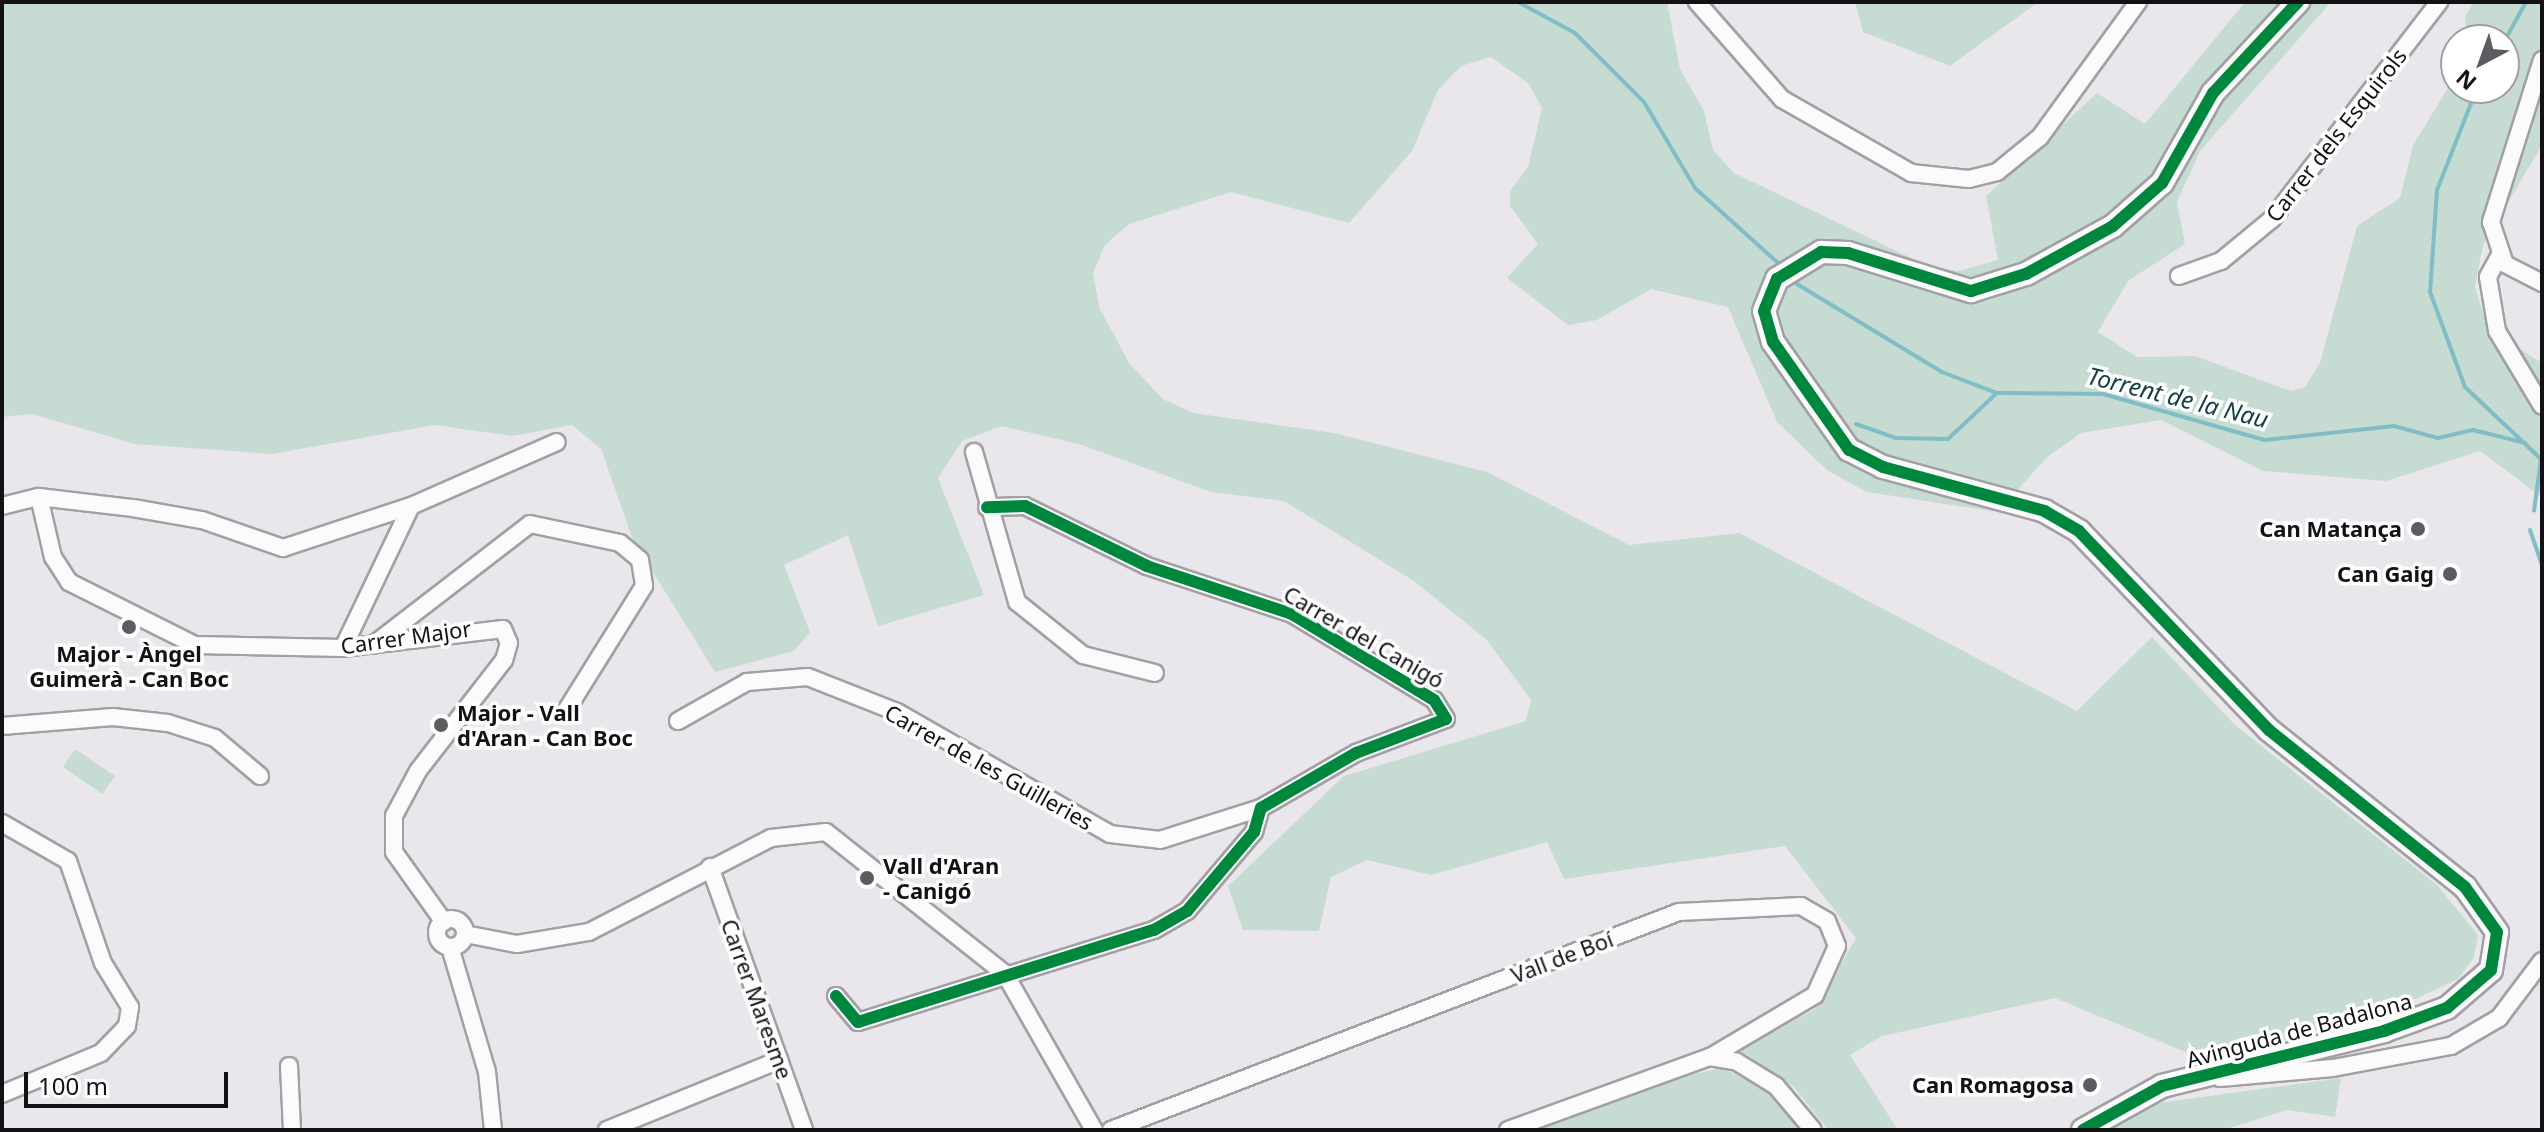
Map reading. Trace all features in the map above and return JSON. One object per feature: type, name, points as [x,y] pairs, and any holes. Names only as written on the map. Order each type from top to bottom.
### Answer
[{"type":"street","points":[[1697,2],[1782,99],[1911,173],[1969,179],[1997,172],[2040,137],[2138,2]]},
{"type":"street","name":"Avinguda de Badalona","points":[[2083,1130],[2141,1094],[2214,1076],[2447,1008],[2482,984],[2499,942],[2491,917],[2465,887],[2269,730],[2079,531],[2045,511],[1883,467],[1849,450],[1765,324],[1777,279],[1821,252],[1848,253],[1971,291],[2026,274],[2113,226],[2162,183],[2213,93],[2298,2]]},
{"type":"street","name":"Carrer dels Esquirols","points":[[2179,276],[2221,261],[2272,219],[2439,2]]},
{"type":"street","points":[[2542,60],[2495,192],[2491,222],[2500,255],[2513,272],[2542,283]]},
{"type":"street","points":[[2500,255],[2488,277],[2497,331],[2542,406]]},
{"type":"street","points":[[2,506],[39,497],[202,520],[283,548],[411,506],[557,442]]},
{"type":"street","points":[[974,452],[1009,588],[1027,613],[1083,655],[1155,673]]},
{"type":"street","name":"Carrer Major","points":[[39,497],[60,571],[122,614],[195,645],[343,648],[488,625],[508,635],[504,660],[418,771],[394,816],[394,852],[444,922]]},
{"type":"street","points":[[343,648],[411,506]]},
{"type":"street","name":"Carrer del Canigó","points":[[987,507],[1025,506],[1147,566],[1292,614],[1446,712],[1437,727],[1356,753],[1261,808]]},
{"type":"street","points":[[373,645],[530,524],[620,543],[640,560],[644,586],[566,711]]},
{"type":"street","name":"Carrer de les Guilleries","points":[[678,721],[747,682],[808,677],[897,712],[1128,840],[1160,840],[1261,808]]},
{"type":"street","points":[[2,726],[113,717],[168,723],[215,738],[260,776]]},
{"type":"street","points":[[836,996],[858,1022],[1177,919],[1254,832],[1261,808]]},
{"type":"street","points":[[2,823],[68,861],[103,963],[130,1007],[127,1026],[101,1053],[2,1094]]},
{"type":"street","points":[[465,934],[517,944],[589,932],[710,867],[794,830],[826,832],[1005,974],[1094,1130]]},
{"type":"street","name":"Carrer Maresme","points":[[710,867],[804,1130]]},
{"type":"street","name":"Vall de Boí","points":[[1111,1130],[1679,912],[1801,906],[1827,921],[1837,946],[1815,995],[1710,1057],[1508,1130]]},
{"type":"street","points":[[465,934],[459,922],[444,922],[437,937],[450,947],[487,1072],[493,1130]]},
{"type":"street","points":[[450,947],[465,934]]},
{"type":"street","points":[[2214,1076],[2333,1068],[2451,1046],[2499,1018],[2542,961]]},
{"type":"street","points":[[1710,1057],[1737,1062],[1776,1086],[1813,1130]]},
{"type":"street","points":[[607,1130],[627,1128],[779,1060]]},
{"type":"street","points":[[289,1066],[292,1130]]},
{"type":"green space","points":[[2,2],[1667,2],[1680,69],[1704,111],[1713,150],[1734,173],[1930,267],[1959,271],[1998,260],[1986,196],[2097,93],[2145,124],[2245,2],[2331,2],[2200,151],[2177,202],[2185,244],[2128,281],[2098,332],[2137,357],[2195,356],[2291,391],[2305,387],[2320,363],[2357,226],[2400,198],[2413,145],[2440,101],[2440,104],[2520,104],[2520,24],[2466,24],[2465,16],[2474,2],[2542,2],[2542,145],[2483,245],[2475,287],[2488,329],[2542,363],[2542,497],[2480,451],[2386,481],[2263,471],[2161,420],[2081,433],[2046,458],[1998,512],[1867,492],[1828,471],[1777,422],[1728,307],[1651,289],[1597,320],[1568,325],[1507,278],[1538,244],[1510,206],[1510,191],[1528,167],[1542,108],[1528,83],[1491,57],[1461,66],[1438,90],[1412,151],[1349,223],[1231,192],[1129,224],[1105,245],[1093,273],[1099,307],[1129,363],[1163,399],[1193,413],[1334,433],[1487,472],[1629,545],[1739,533],[2077,711],[2152,637],[2235,725],[2437,885],[2478,935],[2474,957],[2458,979],[2415,999],[2212,1063],[2055,998],[1882,1036],[1850,1055],[1898,1130],[1828,1130],[1794,1087],[1740,1050],[1815,1009],[1856,938],[1785,846],[1564,879],[1547,842],[1431,875],[1367,860],[1331,877],[1319,931],[1243,930],[1228,886],[1344,776],[1526,721],[1531,700],[1487,640],[1414,581],[1284,501],[1211,492],[1082,445],[1002,426],[962,441],[938,478],[984,595],[878,626],[848,535],[784,565],[810,632],[794,651],[715,672],[633,540],[601,449],[572,425],[512,436],[435,425],[272,454],[135,444],[32,414],[2,417]]},
{"type":"green space","points":[[1855,2],[2038,2],[1950,66],[1863,32]]},
{"type":"green space","points":[[75,749],[115,776],[102,794],[63,767]]},
{"type":"green space","points":[[1721,1068],[1776,1093],[1805,1130],[1534,1130],[1651,1084]]},
{"type":"green space","points":[[2341,1078],[2335,1117],[2287,1110],[2223,1130],[2108,1130],[2151,1104]]},
{"type":"waterway","name":"Torrent de la Nau","points":[[1518,2],[1575,33],[1644,102],[1695,188],[1778,263]]},
{"type":"waterway","points":[[2514,24],[2526,2]]},
{"type":"waterway","points":[[2471,104],[2437,190],[2430,292],[2465,387],[2541,459],[2534,511]]},
{"type":"waterway","name":"Torrent de la Nau","points":[[1797,284],[1942,372],[1997,393],[2103,394],[2265,440],[2394,426],[2438,438],[2473,430],[2525,443]]},
{"type":"waterway","points":[[1856,424],[1896,438],[1948,439],[1996,394]]},
{"type":"waterway","points":[[2530,530],[2542,565]]},
{"type":"cycle path","points":[[2083,1130],[2162,1086],[2384,1031],[2447,1008],[2491,970],[2497,932],[2465,887],[2269,730],[2079,531],[2045,511],[1883,467],[1849,450],[1773,342],[1764,311],[1777,279],[1821,252],[1848,253],[1971,291],[2026,274],[2113,226],[2162,183],[2213,93],[2298,2]]},
{"type":"cycle path","points":[[836,996],[858,1022],[1154,930],[1187,911],[1254,832],[1261,808],[1356,753],[1446,719],[1434,700],[1292,614],[1147,566],[1025,506],[987,507]]},
{"type":"place","name":"Can Matança","points":[[2418,529]]},
{"type":"place","name":"Can Gaig","points":[[2450,574]]},
{"type":"place","name":"Major - Àngel Guimerà - Can Boc","points":[[129,627]]},
{"type":"place","name":"Major - Vall d'Aran - Can Boc","points":[[441,725]]},
{"type":"place","name":"Vall d'Aran - Canigó","points":[[867,878]]},
{"type":"place","name":"Can Romagosa","points":[[2090,1085]]}]
